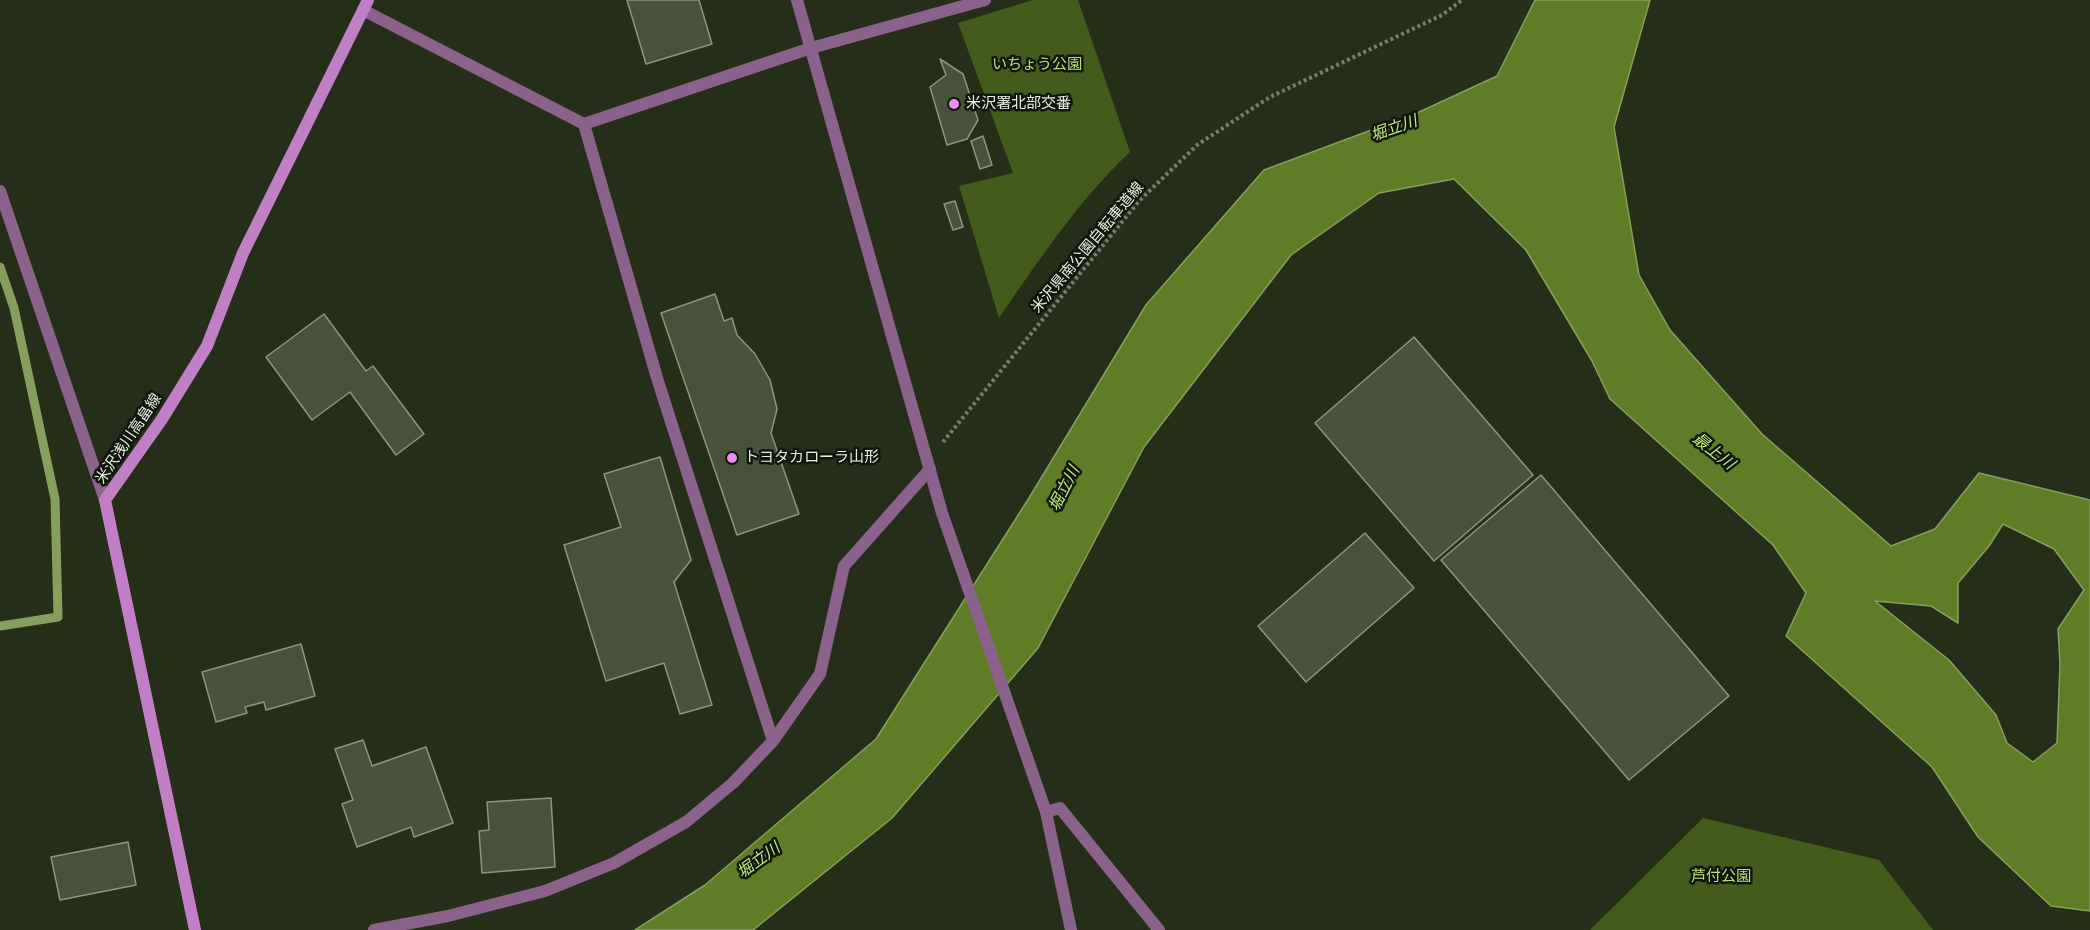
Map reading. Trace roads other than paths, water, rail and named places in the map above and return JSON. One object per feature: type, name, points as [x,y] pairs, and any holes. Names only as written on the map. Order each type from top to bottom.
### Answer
[{"type":"main road","name":"米沢浅川高畠線","points":[[195,930],[105,500],[162,419],[207,346],[243,253],[365,5]]},
{"type":"street","points":[[797,0],[942,513],[1007,706],[1046,812],[1071,930]]},
{"type":"street","points":[[584,124],[811,48],[985,0]]},
{"type":"street","points":[[365,5],[584,124],[657,378],[773,741]]},
{"type":"street","points":[[0,190],[105,500]]},
{"type":"street","points":[[374,930],[448,916],[545,891],[614,863],[686,822],[734,783],[773,741],[820,674],[844,566],[930,469]]},
{"type":"street","points":[[1046,812],[1060,808],[1159,930]]},
{"type":"water","points":[[1535,0],[1650,0],[1614,127],[1639,275],[1670,330],[1762,434],[1891,546],[1935,529],[1979,473],[2090,500],[2090,911],[2051,906],[1978,837],[1932,767],[1786,636],[1806,593],[1773,545],[1610,399],[1592,361],[1526,250],[1454,179],[1379,193],[1291,255],[1144,447],[1038,648],[892,818],[753,930],[635,930],[705,885],[876,739],[1029,498],[1146,305],[1264,170],[1417,113],[1497,76]],"holes":[[[2003,524],[2054,549],[2084,590],[2058,629],[2060,664],[2057,743],[2033,762],[2007,743],[1996,715],[1949,660],[1875,601],[1931,606],[1958,623],[1958,583],[1989,546]]]},
{"type":"waterway","points":[[0,267],[14,308],[55,499],[58,617],[0,626]]},
{"type":"place","name":"米沢署北部交番","points":[[954,104]]},
{"type":"place","name":"トヨタカローラ山形","points":[[732,458]]},
{"type":"park label","name":"いちょう公園","points":[[1037,65]]},
{"type":"park label","name":"芦付公園","points":[[1721,877]]},
{"type":"water label","name":"堀立川","points":[[1394,129]]},
{"type":"water label","name":"最上川","points":[[1713,452]]},
{"type":"water label","name":"堀立川","points":[[1065,489]]},
{"type":"water label","name":"堀立川","points":[[759,861]]}]
